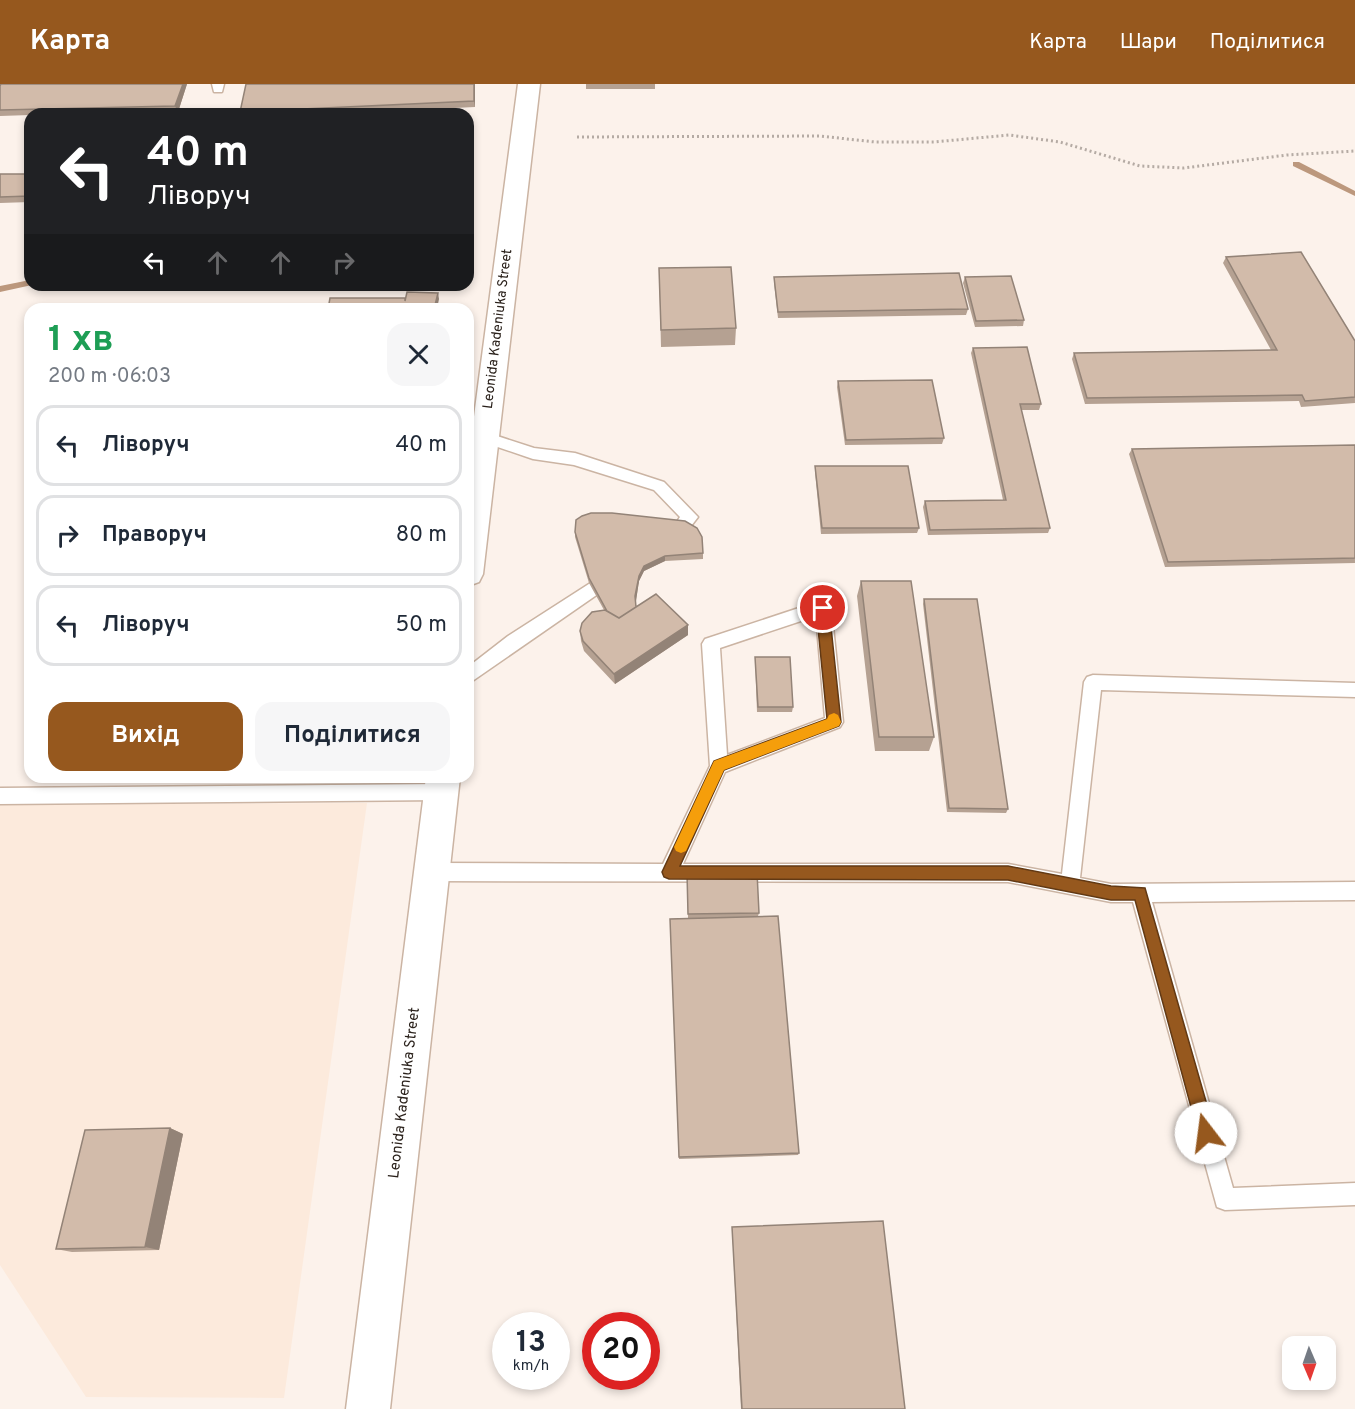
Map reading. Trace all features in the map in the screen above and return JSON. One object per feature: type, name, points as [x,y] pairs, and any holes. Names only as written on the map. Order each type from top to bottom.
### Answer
[{"type":"street","name":"Leonida Kadeniuka Street","points":[[474,526],[529,84]]},
{"type":"street","name":"Leonida Kadeniuka Street","points":[[368,1409],[442,785]]},
{"type":"lane","points":[[485,437],[533,453],[575,459],[659,486],[690,517],[682,526]]},
{"type":"lane","points":[[474,672],[514,641],[592,589]]},
{"type":"lane","points":[[669,872],[719,766],[711,644],[823,608],[834,722],[719,766]]},
{"type":"lane","points":[[1070,885],[1093,682],[1355,690]]},
{"type":"lane","points":[[0,796],[442,785]]},
{"type":"lane","points":[[432,872],[1008,873],[1111,893],[1355,891]]},
{"type":"lane","points":[[1140,893],[1225,1199],[1355,1194]]},
{"type":"path","points":[[577,137],[820,136],[875,142],[934,142],[1009,135],[1060,142],[1140,166],[1184,168],[1287,155],[1355,152]]},
{"type":"shaded area","points":[[367,803],[284,1398],[86,1397],[0,1265],[0,805]]},
{"type":"building","points":[[1,84],[183,84],[175,106],[0,110]]},
{"type":"building","points":[[246,84],[474,84],[474,101],[325,108],[241,108]]},
{"type":"building","points":[[0,174],[24,174],[24,196],[0,197]]},
{"type":"building","points":[[1301,252],[1355,341],[1355,397],[1305,401],[1302,395],[1087,398],[1074,353],[1277,350],[1226,257]]},
{"type":"building","points":[[731,267],[736,328],[661,330],[659,268]]},
{"type":"building","points":[[959,273],[968,309],[778,312],[774,277]]},
{"type":"building","points":[[1011,276],[1024,320],[976,321],[965,277]]},
{"type":"building","points":[[407,292],[438,293],[436,303],[329,303],[330,298],[405,298],[405,301]]},
{"type":"building","points":[[1027,347],[1041,404],[1020,404],[1050,528],[930,530],[925,501],[1006,500],[973,348]]},
{"type":"building","points":[[932,380],[944,438],[846,440],[838,381]]},
{"type":"building","points":[[1355,445],[1355,558],[1168,562],[1132,449]]},
{"type":"building","points":[[815,466],[908,466],[919,528],[822,528]]},
{"type":"building","points":[[591,513],[685,521],[697,528],[702,537],[703,553],[665,556],[644,566],[639,576],[635,596],[636,607],[619,618],[607,611],[589,578],[575,532],[576,520]]},
{"type":"building","points":[[861,581],[911,581],[934,737],[879,737]]},
{"type":"building","points":[[656,594],[688,625],[614,674],[583,641],[580,631],[582,623],[592,612],[605,610],[619,618]]},
{"type":"building","points":[[924,599],[977,599],[1008,809],[949,808]]},
{"type":"building","points":[[755,657],[790,657],[793,707],[758,707]]},
{"type":"building","points":[[757,872],[759,913],[688,914],[687,873]]},
{"type":"building","points":[[778,916],[799,1153],[679,1157],[670,919]]},
{"type":"building","points":[[170,1128],[145,1247],[56,1249],[85,1130]]},
{"type":"building","points":[[883,1221],[905,1409],[742,1409],[732,1227]]},
{"type":"waterway","points":[[1296,164],[1355,194]]},
{"type":"waterway","points":[[0,289],[24,284]]},
{"type":"slow traffic","points":[[681,847],[719,766],[834,722],[834,719]]},
{"type":"route","points":[[823,608],[834,722],[719,766],[669,872],[1008,873],[1111,893],[1140,893],[1206,1133]]}]
